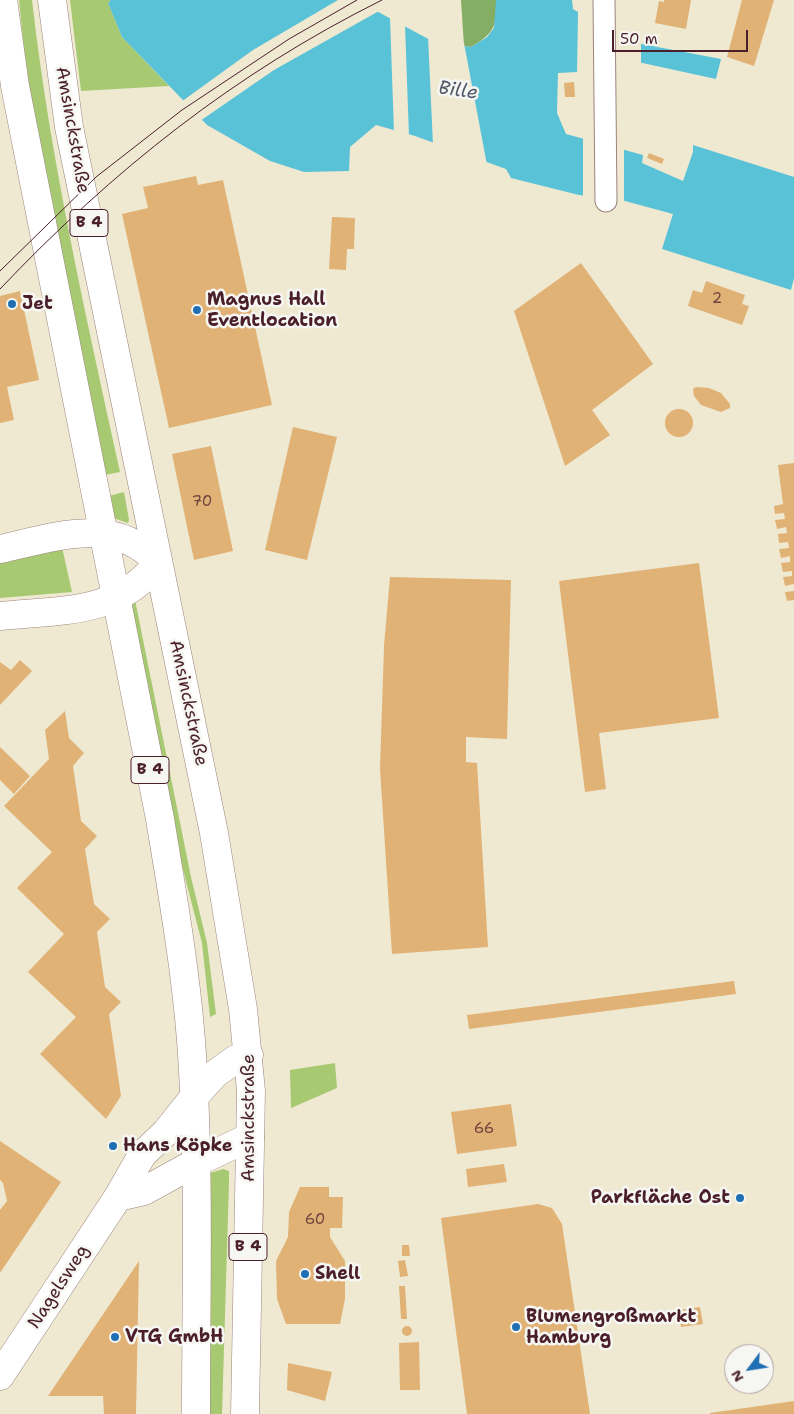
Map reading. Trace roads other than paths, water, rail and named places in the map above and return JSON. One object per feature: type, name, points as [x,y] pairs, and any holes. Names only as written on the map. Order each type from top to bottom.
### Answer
[{"type":"main road","name":"B 4","points":[[3,0],[15,86],[160,819],[180,941],[194,1097],[196,1414]]},
{"type":"main road","name":"Amsinckstraße","points":[[52,0],[69,127],[221,871],[249,1055],[250,1137],[246,1414]]},
{"type":"main road","points":[[0,548],[73,534],[102,532],[131,541],[146,549],[158,562],[149,575],[116,599],[89,608],[0,616]]},
{"type":"main road","name":"Nagelsweg","points":[[0,1376],[118,1197],[142,1155],[177,1121],[194,1097],[225,1066],[249,1055]]},
{"type":"main road","points":[[118,1197],[144,1191],[195,1163],[250,1137]]},
{"type":"street","points":[[605,8],[606,201]]},
{"type":"water","name":"Bille","points":[[111,0],[356,0],[432,41],[471,47],[487,37],[494,28],[496,0],[572,0],[573,9],[578,12],[578,32],[721,59],[716,79],[578,49],[578,72],[558,73],[557,113],[566,134],[643,155],[642,163],[683,181],[693,152],[693,145],[794,177],[794,278],[791,290],[662,249],[673,214],[625,201],[579,195],[511,178],[506,169],[415,136],[376,125],[350,147],[349,171],[304,172],[270,161],[207,125],[122,37],[108,3]]},
{"type":"tram line","points":[[0,271],[96,177],[182,110],[289,39],[357,0]]},
{"type":"tram line","points":[[0,289],[86,204],[178,128],[226,92],[276,59],[382,0]]},
{"type":"place","name":"Jet","points":[[12,304]]},
{"type":"place","name":"Magnus Hall Eventlocation","points":[[197,310]]},
{"type":"place","name":"Hans Köpke","points":[[113,1146]]},
{"type":"place","name":"Parkfläche Ost","points":[[740,1198]]},
{"type":"place","name":"Shell","points":[[305,1274]]},
{"type":"place","name":"Blumengroßmarkt Hamburg","points":[[516,1327]]},
{"type":"place","name":"VTG GmbH","points":[[115,1337]]}]
